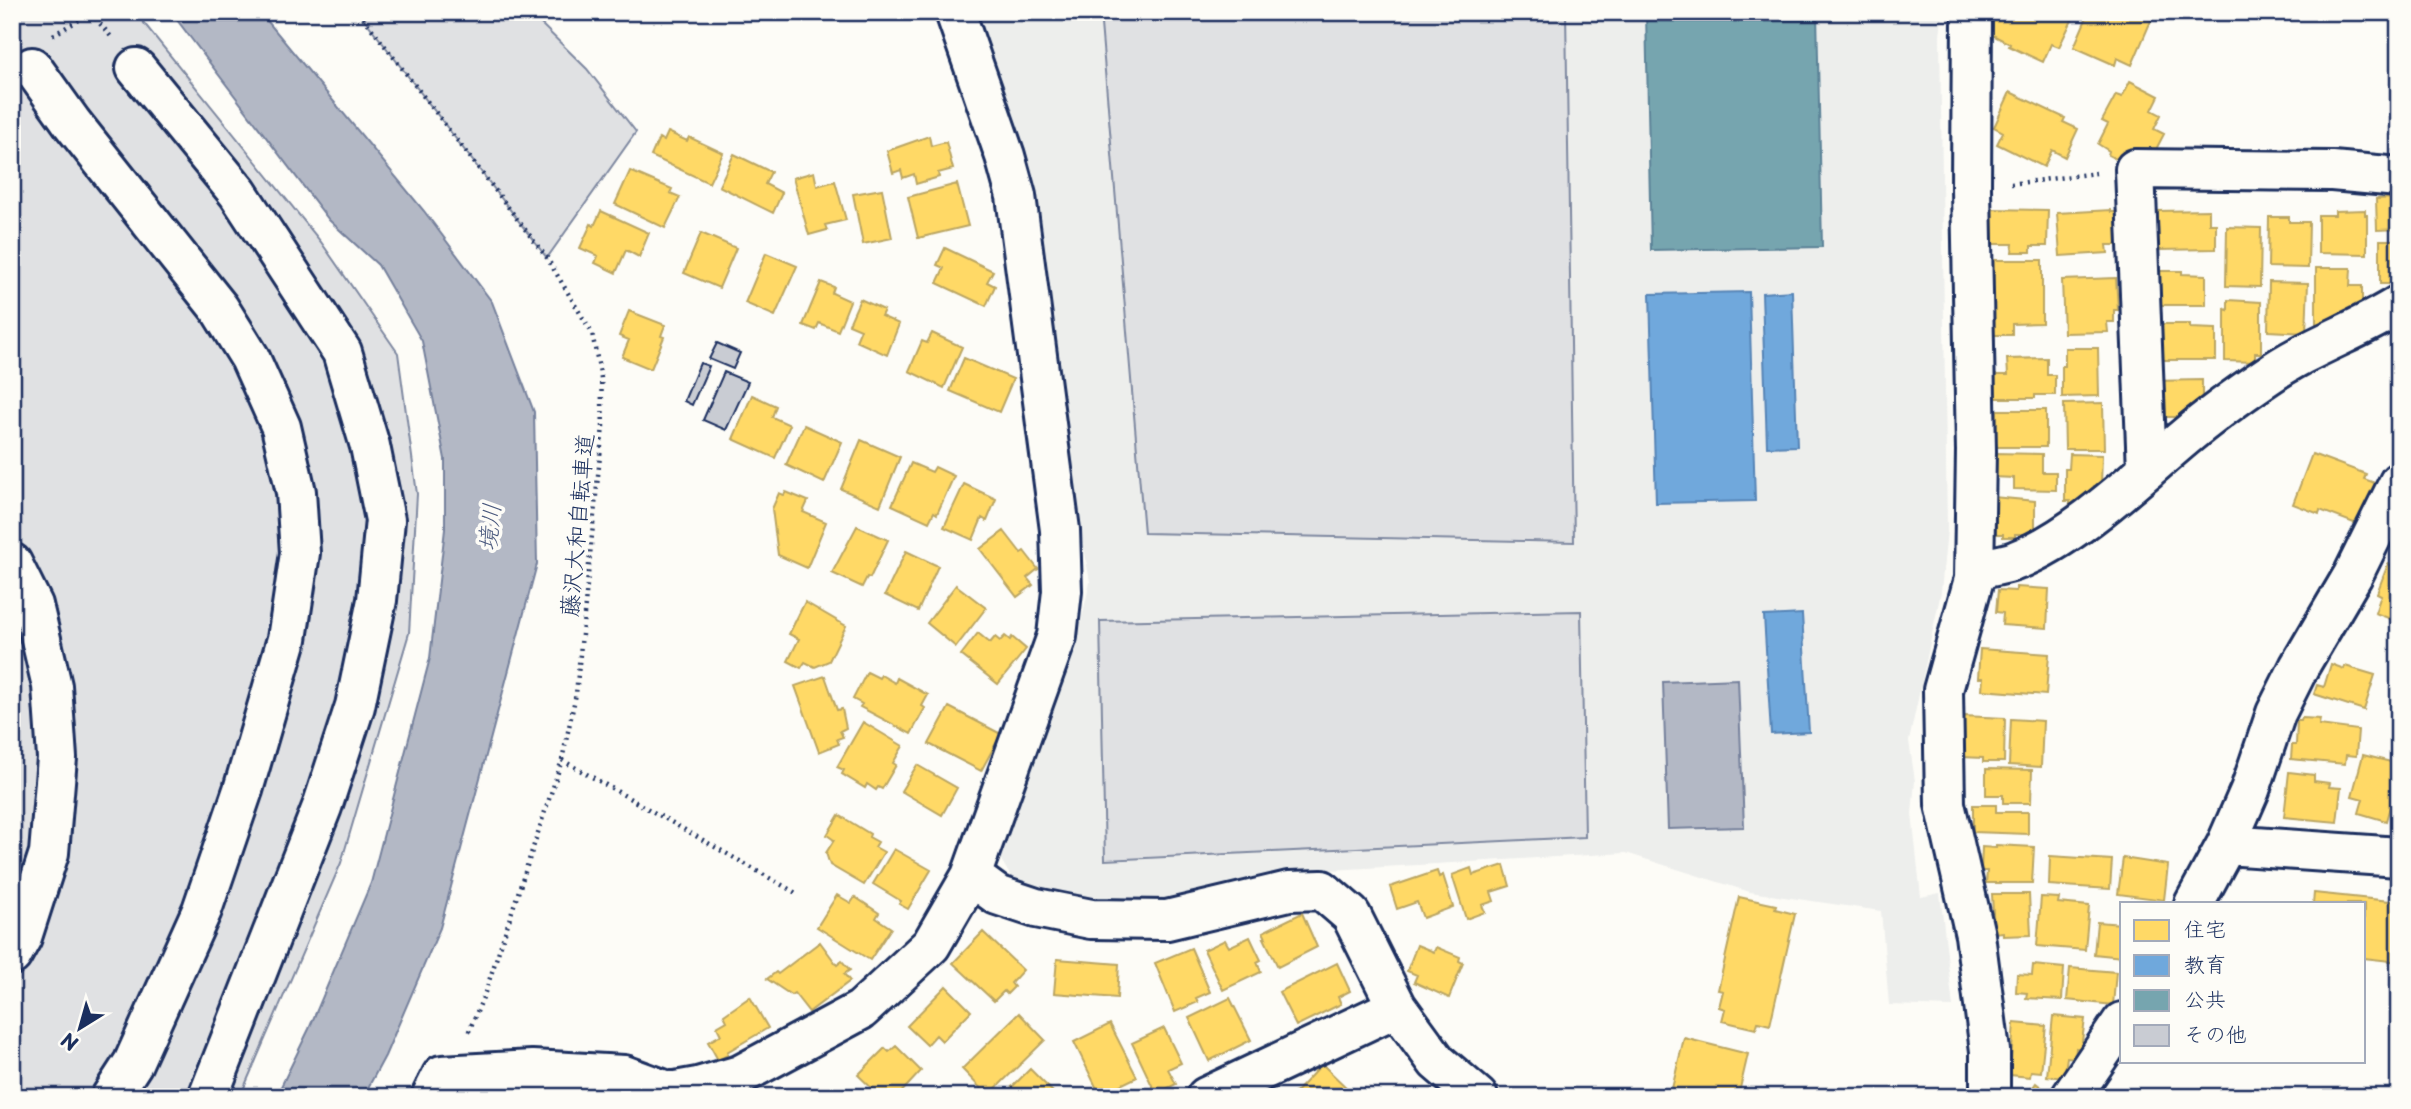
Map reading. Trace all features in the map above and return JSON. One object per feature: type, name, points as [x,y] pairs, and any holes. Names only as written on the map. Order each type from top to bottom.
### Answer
[{"type":"street","points":[[431,1097],[442,1075],[463,1073],[532,1070],[624,1075],[670,1092],[740,1075],[861,1010],[931,945],[971,876],[1057,636],[1062,591],[1060,530],[1016,196],[1005,156],[955,12]]},
{"type":"street","points":[[1972,12],[1975,579]]},
{"type":"street","points":[[32,68],[72,123],[219,308],[250,358],[281,427],[296,492],[300,553],[287,639],[243,790],[202,910],[133,1063],[111,1097]]},
{"type":"street","points":[[136,68],[238,193],[342,352],[370,446],[385,520],[377,600],[355,706],[322,807],[208,1097]]},
{"type":"street","points":[[2147,470],[2135,169],[2332,171],[2399,177]]},
{"type":"street","points":[[1990,1097],[1990,1051],[1975,935],[1945,804],[1943,690],[1975,579],[1981,569],[2016,561],[2053,542],[2147,470],[2187,435],[2268,375],[2304,352],[2399,305]]},
{"type":"street","points":[[2195,902],[2226,845],[2250,790],[2276,713],[2298,667],[2353,575],[2399,482]]},
{"type":"street","points":[[12,563],[33,604],[52,686],[57,758],[49,853],[22,937],[12,955]]},
{"type":"street","points":[[2226,845],[2399,857]]},
{"type":"street","points":[[971,876],[997,895],[1037,908],[1091,919],[1167,920],[1289,891],[1322,890],[1351,915],[1397,1007],[1437,1062],[1464,1092]]},
{"type":"street","points":[[1206,1097],[1397,1007]]},
{"type":"street","points":[[2071,1097],[2120,1025]]},
{"type":"path","name":"藤沢大和自転車道","points":[[359,12],[547,258],[592,333],[601,378],[603,426],[576,694],[562,760],[486,990],[467,1036],[463,1073]]},
{"type":"path","points":[[1971,188],[2135,169]]},
{"type":"path","points":[[562,760],[796,893]]},
{"type":"shaded area","points":[[12,12],[135,12],[321,242],[398,353],[417,494],[409,633],[341,863],[240,1097],[12,1097]]},
{"type":"shaded area","points":[[359,12],[529,12],[587,69],[636,132],[547,258]]},
{"type":"shaded area","points":[[975,12],[1943,12],[1940,36],[1947,530],[1941,592],[1909,741],[1915,781],[1912,814],[1921,897],[1940,893],[1953,1007],[1889,1005],[1881,911],[1750,892],[1626,853],[1280,873],[1212,895],[1159,902],[1096,903],[1035,889],[1011,877],[1000,858],[1009,818],[1049,719],[1078,635],[1090,582],[1038,241]]},
{"type":"shaded area","points":[[1100,12],[1566,12],[1574,542],[1144,533]]},
{"type":"shaded area","points":[[1581,611],[1585,837],[1105,860],[1100,621]]},
{"type":"water","name":"境川","points":[[171,12],[260,12],[424,211],[492,302],[534,412],[537,564],[440,928],[385,1056],[363,1097],[276,1097],[309,1029],[371,883],[430,658],[445,529],[445,459],[422,341],[378,265],[329,220]]},
{"type":"water","points":[[1738,679],[1744,827],[1668,829],[1663,682]]},
{"type":"building: 住宅","points":[[1994,12],[2076,12],[2059,47],[2051,44],[2043,62],[1985,31]]},
{"type":"building: 住宅","points":[[2089,12],[2144,12],[2153,16],[2132,65],[2117,58],[2115,65],[2074,47]]},
{"type":"building: 住宅","points":[[2130,81],[2159,96],[2152,110],[2161,115],[2154,129],[2164,134],[2152,157],[2134,168],[2108,155],[2109,151],[2098,144],[2108,124],[2102,121],[2116,95],[2122,97]]},
{"type":"building: 住宅","points":[[2010,92],[2065,118],[2063,122],[2078,129],[2065,157],[2052,150],[2044,167],[1997,144],[2003,132],[1994,127]]},
{"type":"building: 住宅","points":[[668,132],[687,141],[689,137],[723,153],[709,183],[651,156],[659,138],[664,141]]},
{"type":"building: 住宅","points":[[929,136],[931,146],[946,142],[953,169],[938,173],[939,177],[916,184],[914,174],[903,178],[901,170],[893,173],[887,151]]},
{"type":"building: 住宅","points":[[734,154],[771,172],[765,184],[782,193],[773,213],[719,186]]},
{"type":"building: 住宅","points":[[630,171],[672,189],[670,193],[680,197],[665,228],[615,204]]},
{"type":"building: 住宅","points":[[814,172],[817,186],[835,181],[846,220],[825,225],[827,230],[809,235],[793,178]]},
{"type":"building: 住宅","points":[[957,184],[968,226],[918,238],[908,197]]},
{"type":"building: 住宅","points":[[882,189],[892,238],[863,244],[853,194]]},
{"type":"building: 住宅","points":[[2399,198],[2399,229],[2377,230],[2376,199]]},
{"type":"building: 住宅","points":[[1991,209],[2048,210],[2047,246],[2031,246],[2031,252],[2012,252],[2013,244],[1990,244]]},
{"type":"building: 住宅","points":[[2209,210],[2209,224],[2216,224],[2216,249],[2158,250],[2158,211]]},
{"type":"building: 住宅","points":[[2365,210],[2367,254],[2318,253],[2318,215],[2335,215],[2335,211]]},
{"type":"building: 住宅","points":[[601,211],[649,233],[639,257],[626,250],[616,273],[595,263],[598,256],[580,248],[591,224],[594,226]]},
{"type":"building: 住宅","points":[[2116,212],[2118,245],[2107,245],[2108,253],[2060,256],[2057,213]]},
{"type":"building: 住宅","points":[[2269,217],[2289,217],[2289,222],[2309,222],[2308,268],[2268,267]]},
{"type":"building: 住宅","points":[[2227,227],[2261,228],[2260,287],[2226,286]]},
{"type":"building: 住宅","points":[[701,233],[736,248],[719,288],[684,273]]},
{"type":"building: 住宅","points":[[2380,240],[2399,240],[2399,284],[2380,284]]},
{"type":"building: 住宅","points":[[945,248],[993,271],[987,282],[995,286],[986,306],[937,283],[944,268],[937,265]]},
{"type":"building: 住宅","points":[[766,253],[797,266],[775,316],[745,303]]},
{"type":"building: 住宅","points":[[1990,260],[2042,260],[2042,323],[2012,324],[2012,335],[1991,335]]},
{"type":"building: 住宅","points":[[2316,268],[2351,268],[2350,286],[2362,286],[2362,317],[2340,326],[2316,326]]},
{"type":"building: 住宅","points":[[2151,271],[2182,271],[2182,274],[2206,275],[2206,305],[2151,305]]},
{"type":"building: 住宅","points":[[2116,278],[2118,310],[2114,310],[2114,322],[2107,322],[2108,332],[2064,333],[2062,280]]},
{"type":"building: 住宅","points":[[821,282],[834,287],[832,293],[850,301],[838,331],[819,323],[816,330],[803,325]]},
{"type":"building: 住宅","points":[[2269,282],[2308,283],[2306,333],[2268,331]]},
{"type":"building: 住宅","points":[[860,299],[884,310],[881,316],[899,324],[887,355],[856,341],[861,329],[849,324]]},
{"type":"building: 住宅","points":[[2228,300],[2261,302],[2261,353],[2255,353],[2255,362],[2225,361],[2225,309],[2228,310]]},
{"type":"building: 住宅","points":[[629,311],[665,325],[661,336],[664,337],[651,369],[622,357],[629,340],[619,336]]},
{"type":"building: 住宅","points":[[2161,324],[2190,324],[2190,328],[2216,329],[2216,360],[2161,360]]},
{"type":"building: 住宅","points":[[932,333],[962,347],[944,388],[909,371],[922,341],[927,343]]},
{"type":"building: 住宅","points":[[2065,348],[2098,348],[2099,396],[2062,397]]},
{"type":"building: 住宅","points":[[964,358],[1013,379],[999,412],[950,391]]},
{"type":"building: 住宅","points":[[2047,358],[2047,375],[2055,375],[2055,395],[1993,398],[1992,375],[2008,375],[2007,359]]},
{"type":"building: 住宅","points":[[2202,380],[2202,407],[2193,412],[2184,411],[2184,417],[2158,417],[2152,381]]},
{"type":"building: 住宅","points":[[752,395],[776,406],[772,417],[790,425],[775,458],[733,439]]},
{"type":"building: 住宅","points":[[2103,403],[2104,449],[2065,449],[2064,404]]},
{"type":"building: 住宅","points":[[1997,410],[2046,410],[2046,447],[1993,447]]},
{"type":"building: 住宅","points":[[804,425],[842,442],[824,483],[786,465]]},
{"type":"building: 住宅","points":[[861,440],[900,457],[880,506],[841,489]]},
{"type":"building: 住宅","points":[[1994,453],[2042,454],[2042,472],[2056,472],[2056,490],[2014,489],[2014,478],[1993,477]]},
{"type":"building: 住宅","points":[[2070,454],[2102,455],[2101,486],[2094,486],[2093,498],[2069,517],[2070,501],[2065,501],[2065,469],[2069,469]]},
{"type":"building: 住宅","points":[[2312,454],[2366,474],[2364,479],[2383,486],[2367,528],[2320,510],[2319,514],[2293,504]]},
{"type":"building: 住宅","points":[[911,463],[932,472],[935,467],[954,476],[937,514],[934,512],[929,522],[892,505]]},
{"type":"building: 住宅","points":[[964,484],[996,499],[987,521],[982,518],[973,540],[944,527]]},
{"type":"building: 住宅","points":[[786,492],[808,501],[803,512],[826,522],[807,568],[778,555],[772,509],[779,493],[784,495]]},
{"type":"building: 住宅","points":[[1993,497],[2035,501],[2035,534],[2003,537],[2003,534],[1996,534],[1996,521],[1992,521]]},
{"type":"building: 住宅","points":[[857,526],[888,540],[870,578],[867,577],[862,587],[832,573]]},
{"type":"building: 住宅","points":[[1004,531],[1038,569],[1027,578],[1033,585],[1017,597],[980,549]]},
{"type":"building: 住宅","points":[[906,551],[938,566],[918,611],[885,595]]},
{"type":"building: 住宅","points":[[2388,564],[2399,568],[2399,622],[2375,613],[2381,595],[2377,593]]},
{"type":"building: 住宅","points":[[956,585],[986,608],[956,647],[927,623]]},
{"type":"building: 住宅","points":[[2016,587],[2049,589],[2047,628],[2002,625],[2003,613],[1996,612],[1998,590],[2016,591]]},
{"type":"building: 住宅","points":[[805,602],[846,626],[829,661],[815,667],[805,662],[801,668],[788,661],[799,639],[789,634]]},
{"type":"building: 住宅","points":[[978,633],[990,643],[995,637],[1000,641],[1005,636],[1010,640],[1012,637],[1026,649],[998,684],[961,655]]},
{"type":"building: 住宅","points":[[1980,649],[2049,654],[2046,695],[1982,690],[1983,678],[1978,678]]},
{"type":"building: 住宅","points":[[2331,664],[2375,675],[2364,710],[2314,694],[2317,685],[2324,687]]},
{"type":"building: 住宅","points":[[867,672],[879,678],[881,675],[895,683],[897,678],[928,695],[922,706],[925,708],[911,734],[860,707],[862,704],[853,699]]},
{"type":"building: 住宅","points":[[825,676],[837,710],[842,709],[846,728],[840,731],[843,737],[837,739],[839,744],[819,752],[795,686]]},
{"type":"building: 住宅","points":[[949,707],[1001,734],[981,771],[929,744]]},
{"type":"building: 住宅","points":[[1963,716],[2005,718],[2004,762],[1983,762],[1983,758],[1962,757]]},
{"type":"building: 住宅","points":[[2302,718],[2320,719],[2319,725],[2358,730],[2356,756],[2346,755],[2345,764],[2291,759],[2292,745],[2296,745],[2297,721]]},
{"type":"building: 住宅","points":[[2011,719],[2043,721],[2041,767],[2009,765]]},
{"type":"building: 住宅","points":[[863,722],[903,746],[882,789],[878,787],[876,790],[867,784],[865,788],[842,774],[844,770],[837,767]]},
{"type":"building: 住宅","points":[[2363,755],[2399,764],[2399,774],[2386,821],[2359,813],[2363,799],[2352,796]]},
{"type":"building: 住宅","points":[[917,765],[957,788],[942,815],[901,791]]},
{"type":"building: 住宅","points":[[1986,769],[2032,770],[2031,803],[2003,803],[2003,795],[1986,795]]},
{"type":"building: 住宅","points":[[2289,772],[2314,775],[2314,781],[2341,788],[2337,822],[2284,817]]},
{"type":"building: 住宅","points":[[1973,805],[1996,805],[1996,812],[2028,812],[2028,834],[1973,832]]},
{"type":"building: 住宅","points":[[839,815],[870,834],[869,837],[878,842],[875,847],[884,852],[864,885],[830,865],[826,853],[834,840],[827,835]]},
{"type":"building: 住宅","points":[[1996,845],[2034,847],[2032,883],[1986,883],[1987,871],[1981,871],[1982,847],[1996,848]]},
{"type":"building: 住宅","points":[[894,849],[931,870],[908,909],[899,904],[901,901],[873,884]]},
{"type":"building: 住宅","points":[[2050,856],[2112,860],[2110,889],[2049,885]]},
{"type":"building: 住宅","points":[[2123,858],[2168,865],[2164,900],[2118,894]]},
{"type":"building: 住宅","points":[[1504,865],[1510,886],[1491,892],[1494,901],[1482,905],[1485,912],[1466,919],[1452,875],[1471,868],[1473,875]]},
{"type":"building: 住宅","points":[[1437,871],[1439,877],[1443,875],[1453,907],[1423,918],[1417,902],[1397,909],[1390,887]]},
{"type":"building: 住宅","points":[[2314,893],[2399,902],[2399,962],[2366,958],[2366,902],[2313,902]]},
{"type":"building: 住宅","points":[[1992,894],[2029,894],[2031,935],[2003,936],[2003,932],[1994,933]]},
{"type":"building: 住宅","points":[[837,895],[851,903],[855,897],[879,913],[876,918],[891,928],[870,960],[817,927]]},
{"type":"building: 住宅","points":[[1739,897],[1776,905],[1775,909],[1795,914],[1770,1025],[1758,1022],[1756,1029],[1722,1021],[1725,1009],[1719,1007],[1723,991],[1718,990]]},
{"type":"building: 住宅","points":[[2041,897],[2059,898],[2058,903],[2089,906],[2085,950],[2037,946]]},
{"type":"building: 住宅","points":[[1302,913],[1317,947],[1278,967],[1263,932]]},
{"type":"building: 住宅","points":[[2097,922],[2120,924],[2120,957],[2094,954]]},
{"type":"building: 住宅","points":[[983,932],[1023,970],[1011,983],[1014,987],[1007,994],[1004,991],[994,1001],[953,963]]},
{"type":"building: 住宅","points":[[1250,937],[1261,960],[1257,962],[1261,972],[1223,990],[1204,950],[1225,940],[1229,947]]},
{"type":"building: 住宅","points":[[820,942],[837,965],[842,961],[850,970],[844,974],[850,981],[809,1012],[794,993],[791,995],[767,979],[776,972],[778,974]]},
{"type":"building: 住宅","points":[[1417,945],[1434,952],[1436,947],[1460,957],[1459,961],[1463,963],[1449,998],[1414,982],[1417,975],[1407,971]]},
{"type":"building: 住宅","points":[[1191,948],[1210,992],[1196,998],[1198,1002],[1175,1012],[1155,963]]},
{"type":"building: 住宅","points":[[1057,959],[1119,964],[1117,998],[1054,993]]},
{"type":"building: 住宅","points":[[1337,963],[1350,991],[1338,997],[1341,1004],[1296,1026],[1279,992]]},
{"type":"building: 住宅","points":[[2033,965],[2064,968],[2062,1000],[2026,998],[2027,993],[2016,992],[2017,974],[2032,975]]},
{"type":"building: 住宅","points":[[2070,968],[2116,972],[2113,1005],[2067,1000]]},
{"type":"building: 住宅","points":[[946,986],[971,1011],[942,1041],[936,1035],[927,1045],[907,1026]]},
{"type":"building: 住宅","points":[[750,997],[768,1028],[718,1060],[708,1042],[721,1035],[717,1027],[727,1021],[724,1015]]},
{"type":"building: 住宅","points":[[1230,998],[1251,1040],[1209,1061],[1189,1018]]},
{"type":"building: 住宅","points":[[1019,1013],[1045,1040],[988,1096],[962,1069]]},
{"type":"building: 住宅","points":[[2053,1016],[2085,1019],[2081,1049],[2076,1048],[2075,1058],[2067,1057],[2064,1078],[2047,1076]]},
{"type":"building: 住宅","points":[[2014,1023],[2046,1026],[2041,1072],[2031,1071],[2030,1077],[2010,1075]]},
{"type":"building: 住宅","points":[[1110,1024],[1137,1077],[1100,1095],[1074,1042]]},
{"type":"building: 住宅","points":[[1164,1028],[1181,1063],[1168,1069],[1176,1084],[1156,1094],[1132,1043]]},
{"type":"building: 住宅","points":[[1684,1038],[1748,1054],[1738,1097],[1670,1097]]},
{"type":"building: 住宅","points":[[896,1046],[921,1071],[897,1097],[881,1097],[858,1075],[885,1048],[889,1052]]},
{"type":"building: 住宅","points":[[1322,1064],[1350,1091],[1345,1097],[1291,1097]]},
{"type":"building: 住宅","points":[[1030,1069],[1058,1097],[1002,1097]]},
{"type":"building: 住宅","points":[[2036,1083],[2054,1097],[2026,1097]]},
{"type":"building: 教育","points":[[1792,291],[1797,446],[1767,447],[1762,293]]},
{"type":"building: 教育","points":[[1749,292],[1755,501],[1656,503],[1650,294]]},
{"type":"building: 教育","points":[[1802,614],[1809,732],[1771,734],[1764,616]]},
{"type":"building: 公共","points":[[1646,12],[1817,12],[1822,247],[1651,250]]},
{"type":"building: その他","points":[[717,343],[740,353],[733,369],[709,359]]},
{"type":"building: その他","points":[[700,363],[709,366],[692,405],[684,401]]},
{"type":"building: その他","points":[[724,372],[748,382],[726,430],[703,420]]}]
